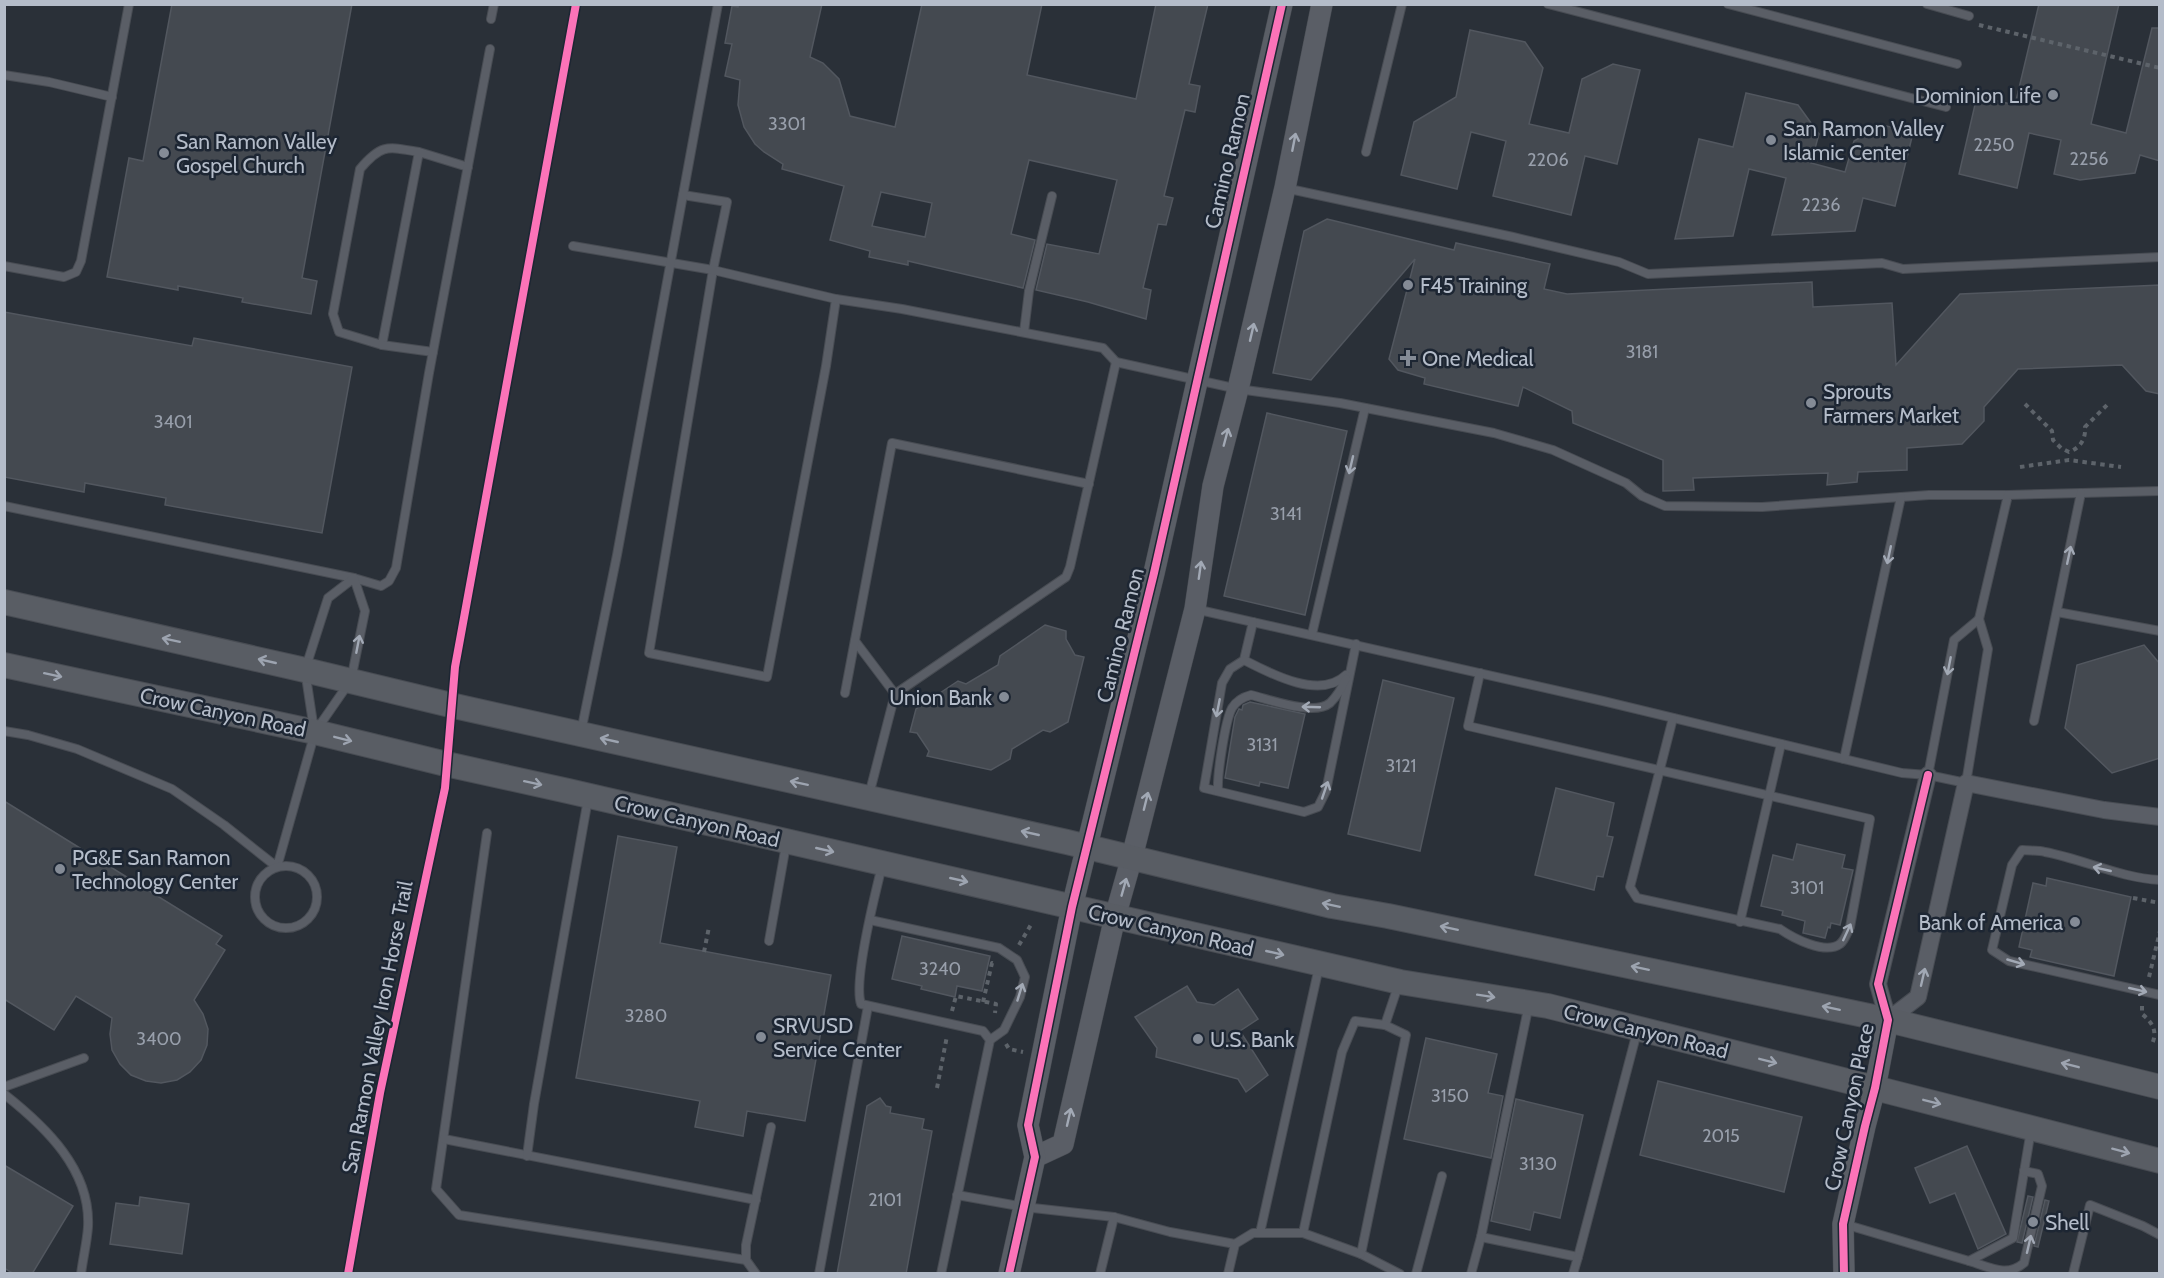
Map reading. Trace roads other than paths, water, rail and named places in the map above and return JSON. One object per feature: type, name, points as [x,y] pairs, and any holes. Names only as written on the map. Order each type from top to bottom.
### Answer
[{"type":"main road","points":[[4,602],[804,785],[869,797],[1087,846],[1332,906],[1888,1020],[2160,1087]]},
{"type":"main road","name":"Crow Canyon Road","points":[[4,665],[315,732],[1400,982],[1529,1003],[1638,1028],[2160,1161]]},
{"type":"street","name":"Camino Ramon","points":[[1009,1274],[1035,1157],[1028,1125],[1072,907],[1154,573],[1196,378],[1282,4]]},
{"type":"street","points":[[1035,1157],[1063,1144],[1115,917],[1195,609],[1213,486],[1285,188],[1322,4]]},
{"type":"street","name":"Crow Canyon Place","points":[[1844,1274],[1843,1224],[1875,1088],[1888,1020],[1878,984],[1928,775]]},
{"type":"street","points":[[1966,783],[2104,810],[2160,817]]},
{"type":"street","name":"Crow Canyon Place","points":[[1888,1020],[1918,997],[1966,783]]},
{"type":"lane","points":[[4,266],[64,277],[76,272],[81,261],[129,4]]},
{"type":"lane","points":[[491,19],[494,4]]},
{"type":"lane","points":[[581,733],[617,555],[718,4]]},
{"type":"lane","points":[[1366,152],[1402,4]]},
{"type":"lane","points":[[1548,4],[1946,107]]},
{"type":"lane","points":[[1728,4],[1957,64]]},
{"type":"lane","points":[[1927,4],[1969,19]]},
{"type":"lane","points":[[4,506],[381,586],[389,581],[396,568],[490,49]]},
{"type":"lane","points":[[4,75],[49,82],[112,97]]},
{"type":"lane","points":[[434,352],[382,345],[339,332],[333,314],[360,169],[373,153],[390,147],[468,167]]},
{"type":"lane","points":[[382,345],[419,153]]},
{"type":"lane","points":[[1285,188],[1619,262],[1648,274],[1882,263],[1903,269],[2160,257]]},
{"type":"lane","points":[[683,195],[727,202],[713,270],[650,653],[767,677],[824,377],[836,299]]},
{"type":"lane","points":[[1024,332],[1029,291],[1052,196]]},
{"type":"lane","points":[[573,246],[713,270],[836,299],[902,309],[1103,348],[1116,362],[1238,389],[1365,408],[1494,433],[1553,450],[1626,483],[1642,496],[1665,506],[1762,507],[1900,497],[2160,491]]},
{"type":"lane","points":[[869,797],[895,694],[1066,577],[1116,362]]},
{"type":"lane","points":[[1312,634],[1365,408]]},
{"type":"lane","points":[[845,693],[892,443],[1089,484]]},
{"type":"lane","points":[[2034,721],[2081,493]]},
{"type":"lane","points":[[1195,609],[1356,644],[1902,773],[1928,775],[1966,783],[1988,649],[1979,619],[2008,495]]},
{"type":"lane","points":[[1845,759],[1900,497]]},
{"type":"lane","points":[[315,732],[305,670],[328,598],[354,579]]},
{"type":"lane","points":[[278,867],[315,732],[351,680],[365,611],[354,579]]},
{"type":"lane","points":[[2057,612],[2160,631]]},
{"type":"lane","points":[[1928,775],[1954,640],[1979,619]]},
{"type":"lane","points":[[1253,622],[1244,660],[1230,669],[1222,683],[1204,788],[1304,812],[1318,807],[1326,791],[1356,644]]},
{"type":"lane","points":[[855,641],[895,694]]},
{"type":"lane","points":[[1244,660],[1272,674],[1317,687],[1342,679],[1350,671]]},
{"type":"lane","points":[[1218,791],[1217,775],[1231,710],[1242,698],[1251,696],[1312,709],[1323,707],[1339,693],[1350,671]]},
{"type":"lane","points":[[1480,673],[1468,726],[1659,770],[1769,795],[1870,819],[1868,840],[1850,927],[1838,946],[1826,948],[1795,939],[1780,929],[1637,898],[1630,887],[1659,770],[1672,718]]},
{"type":"lane","points":[[4,731],[28,735],[77,749],[172,789],[224,825],[278,867],[298,868],[307,874],[314,882],[317,892],[314,912],[308,920],[290,928],[280,928],[270,924],[257,909],[256,888],[261,878],[268,871],[278,867]]},
{"type":"lane","points":[[1740,922],[1781,744]]},
{"type":"lane","points":[[528,1156],[534,1104],[589,796]]},
{"type":"lane","points":[[487,833],[436,1189],[459,1215],[746,1260]]},
{"type":"lane","points":[[769,941],[787,841]]},
{"type":"lane","points":[[2160,880],[2092,866],[2045,852],[2022,850],[2012,865],[1992,950],[2009,961],[2160,995]]},
{"type":"lane","points":[[882,863],[858,996],[861,1004],[983,1031],[990,1040]]},
{"type":"lane","points":[[870,920],[999,948],[1017,960],[1025,977],[1020,997],[1004,1030],[990,1040],[941,1274]]},
{"type":"lane","points":[[1260,1233],[1319,963]]},
{"type":"lane","points":[[1385,1025],[1400,982]]},
{"type":"lane","points":[[1471,1274],[1481,1237],[1529,1003]]},
{"type":"lane","points":[[819,1274],[868,1006]]},
{"type":"lane","points":[[1303,1233],[1342,1052],[1355,1020],[1385,1025],[1406,1035],[1361,1254]]},
{"type":"lane","points":[[1574,1274],[1638,1028]]},
{"type":"lane","points":[[4,1087],[84,1058]]},
{"type":"lane","points":[[4,1094],[66,1152],[84,1189],[88,1226],[81,1274]]},
{"type":"lane","points":[[756,1274],[746,1260],[746,1245],[771,1127]]},
{"type":"lane","points":[[1969,1261],[2013,1238],[2032,1128]]},
{"type":"lane","points":[[444,1139],[756,1200]]},
{"type":"lane","points":[[1843,1224],[2004,1272],[2017,1270],[2024,1263],[2042,1186],[2038,1174],[2024,1171]]},
{"type":"lane","points":[[1416,1274],[1442,1176]]},
{"type":"lane","points":[[957,1195],[1024,1207],[1114,1217],[1170,1232],[1235,1244],[1253,1233],[1303,1233],[1361,1254],[1400,1274]]},
{"type":"lane","points":[[2073,1274],[2090,1205],[2160,1235]]},
{"type":"lane","points":[[1100,1274],[1114,1217]]},
{"type":"lane","points":[[1481,1237],[1578,1257]]},
{"type":"lane","points":[[1228,1274],[1235,1244]]},
{"type":"place","name":"Dominion Life","points":[[2053,95]]},
{"type":"place","name":"San Ramon Valley Islamic Center","points":[[1771,140]]},
{"type":"place","name":"San Ramon Valley Gospel Church","points":[[164,153]]},
{"type":"place","name":"F45 Training","points":[[1408,285]]},
{"type":"place","name":"One Medical","points":[[1408,358]]},
{"type":"place","name":"Sprouts Farmers Market","points":[[1811,403]]},
{"type":"place","name":"Union Bank","points":[[1004,697]]},
{"type":"place","name":"PG&E San Ramon Technology Center","points":[[60,869]]},
{"type":"place","name":"Bank of America","points":[[2075,922]]},
{"type":"place","name":"SRVUSD Service Center","points":[[761,1037]]},
{"type":"place","name":"U.S. Bank","points":[[1198,1039]]},
{"type":"place","name":"Shell","points":[[2033,1222]]}]
